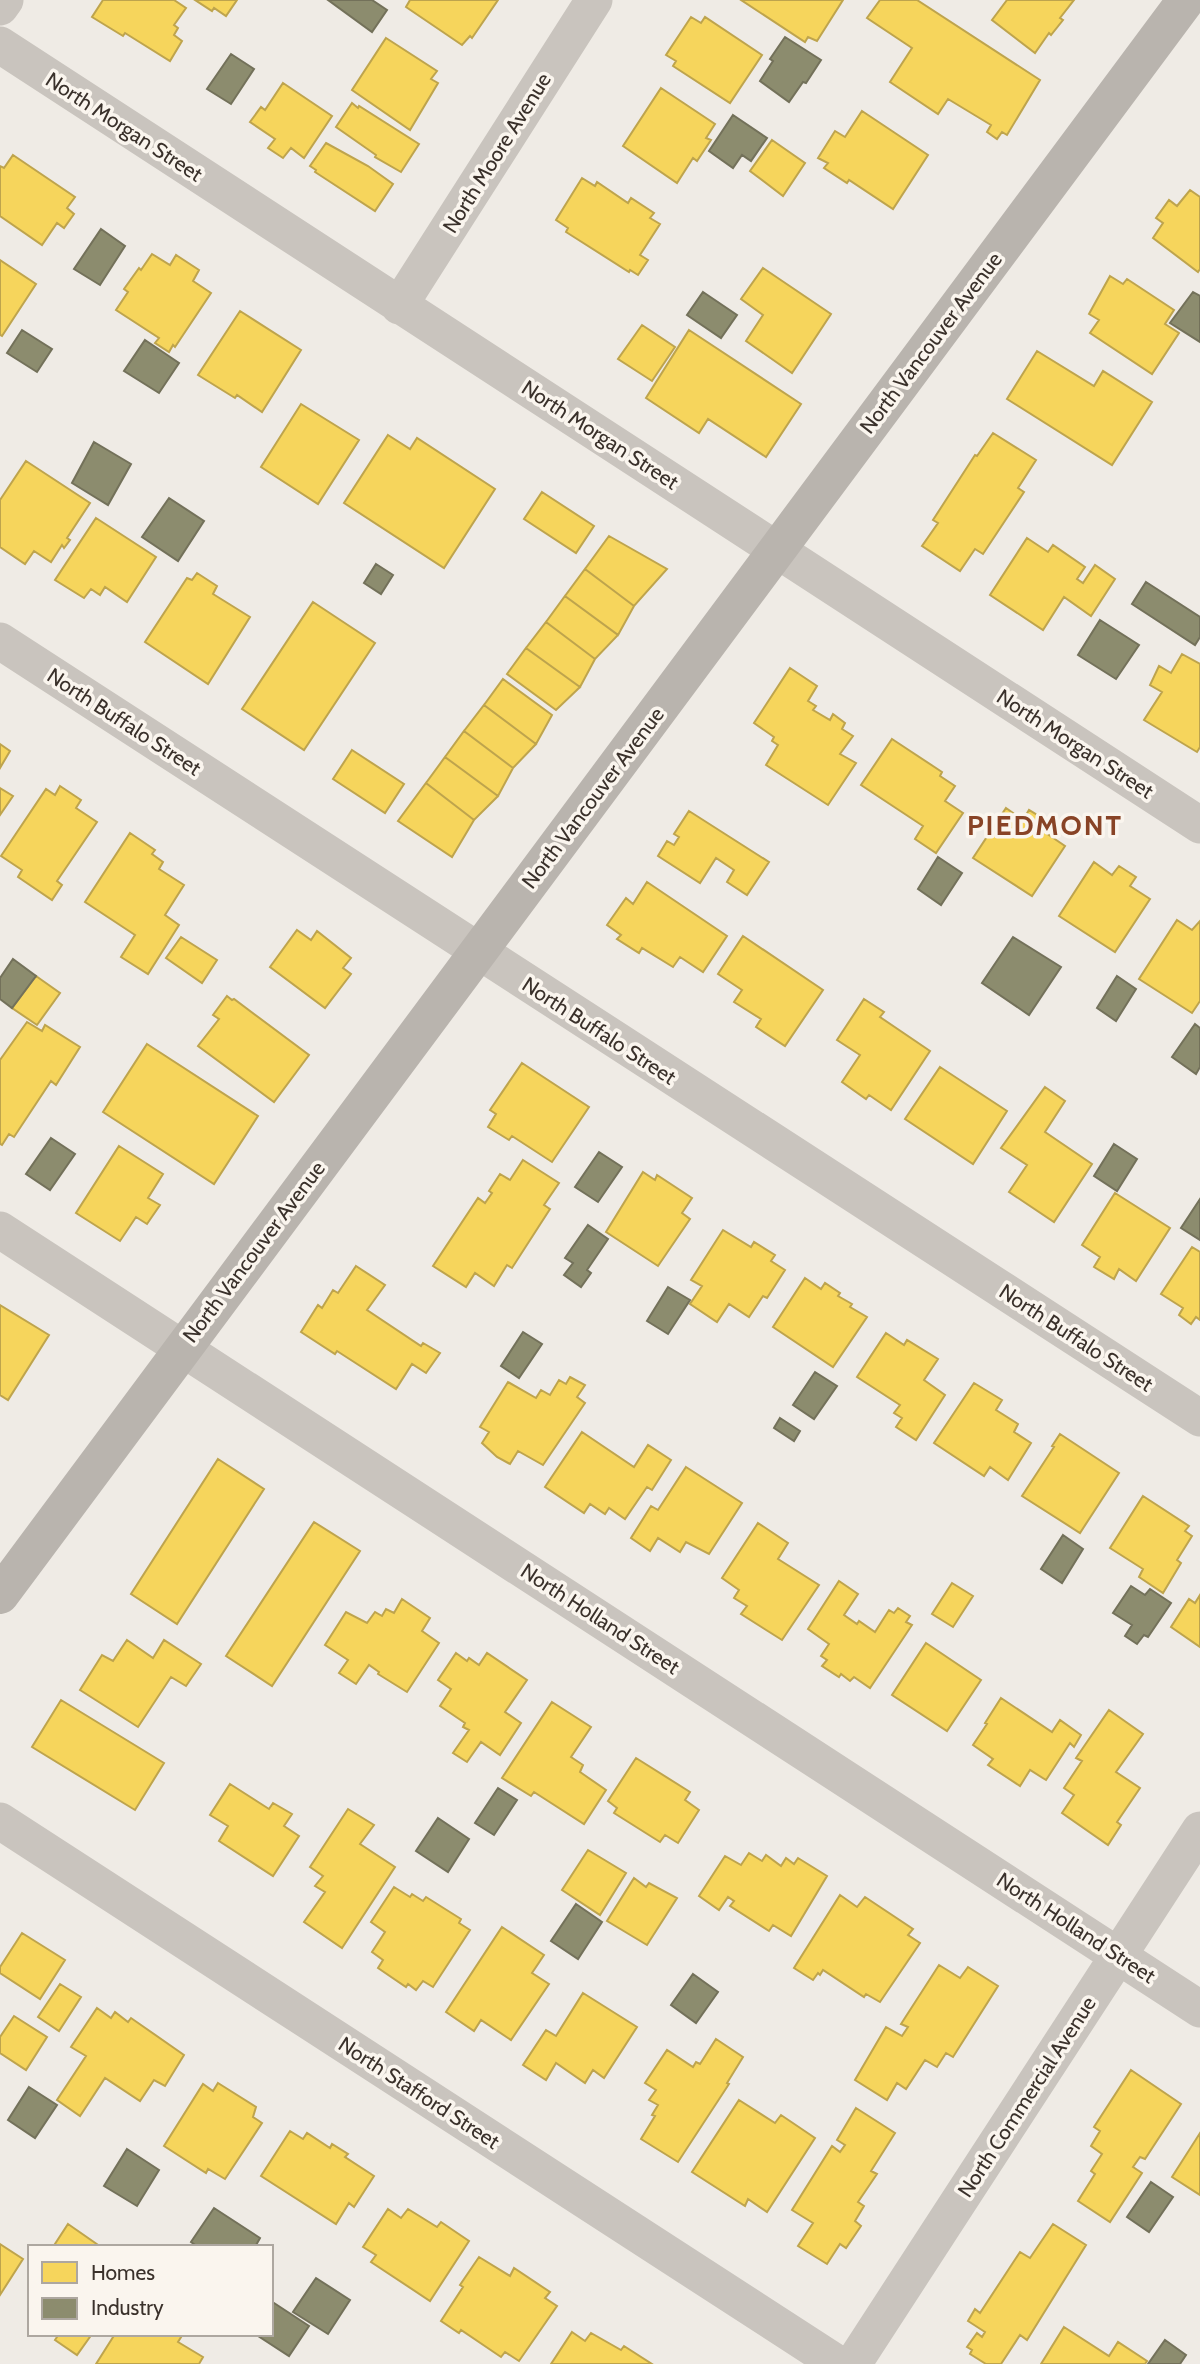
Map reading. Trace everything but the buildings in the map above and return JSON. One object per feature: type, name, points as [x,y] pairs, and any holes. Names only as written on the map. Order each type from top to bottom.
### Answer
[{"type":"street","points":[[0,7],[5,0]]},
{"type":"street","name":"North Moore Avenue","points":[[399,306],[594,0]]},
{"type":"street","name":"North Vancouver Avenue","points":[[0,1595],[1186,0]]},
{"type":"street","name":"North Morgan Street","points":[[0,46],[1200,825]]},
{"type":"street","name":"North Buffalo Street","points":[[0,641],[1200,1418]]},
{"type":"street","name":"North Holland Street","points":[[0,1230],[1200,2009]]},
{"type":"street","name":"North Stafford Street","points":[[0,1821],[838,2364]]},
{"type":"street","name":"North Commercial Avenue","points":[[853,2364],[1200,1830]]},
{"type":"district","name":"PIEDMONT","points":[[1045,825]]}]
